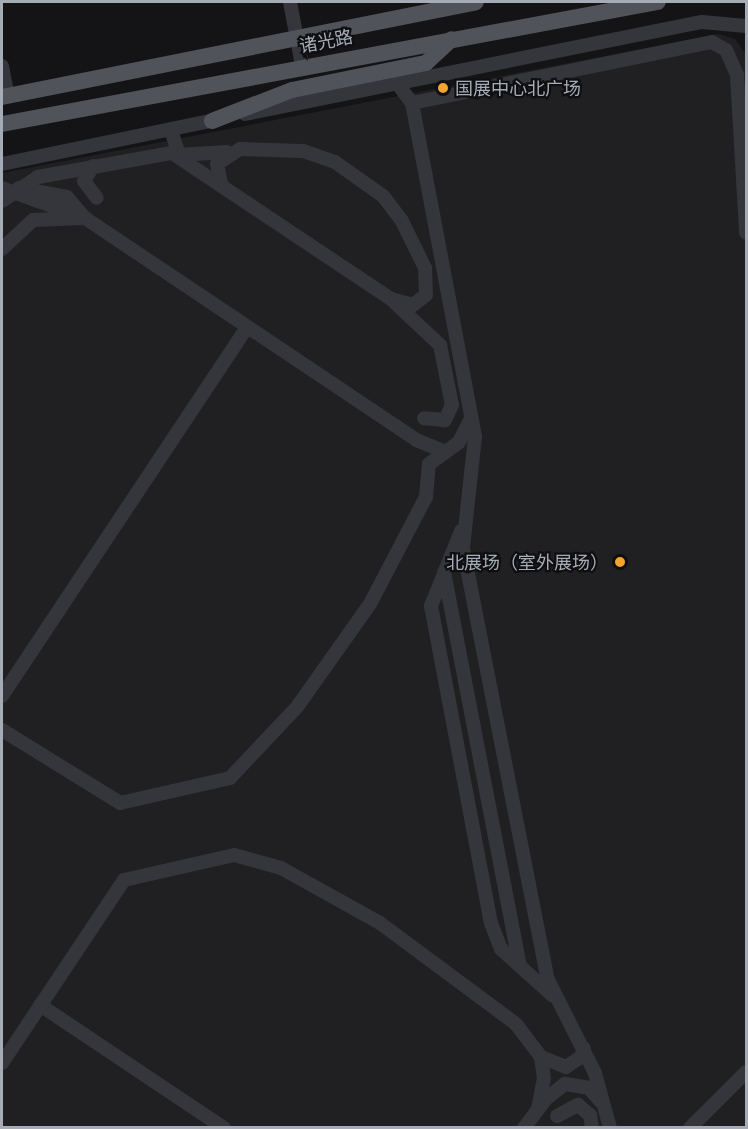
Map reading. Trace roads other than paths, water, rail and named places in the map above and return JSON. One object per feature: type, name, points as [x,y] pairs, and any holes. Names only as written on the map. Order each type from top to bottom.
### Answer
[{"type":"main road","name":"诸光路","points":[[5,97],[476,2]]},
{"type":"main road","name":"诸光路","points":[[2,124],[302,65],[658,2]]},
{"type":"main road","points":[[212,121],[292,90],[426,63],[453,38]]},
{"type":"street","points":[[290,2],[302,65]]},
{"type":"street","points":[[2,164],[702,22],[747,26]]},
{"type":"street","points":[[412,104],[712,42],[726,50],[736,75],[747,233]]},
{"type":"street","points":[[2,66],[5,97]]},
{"type":"street","points":[[397,83],[412,104],[471,418],[475,460],[468,509],[465,565],[553,996]]},
{"type":"street","points":[[171,130],[179,155],[391,299],[437,339],[452,405],[463,432]]},
{"type":"street","points":[[2,201],[8,189],[38,177],[158,152],[179,155],[228,152],[256,147],[303,151],[334,162],[383,196],[418,247],[428,284],[422,301],[413,305],[391,299]]},
{"type":"street","points":[[221,183],[218,164],[228,152]]},
{"type":"street","points":[[93,166],[84,181],[97,198]]},
{"type":"street","points":[[8,189],[44,207],[85,219],[404,432],[441,450]]},
{"type":"street","points":[[2,249],[33,220],[85,219]]},
{"type":"street","points":[[2,696],[247,327]]},
{"type":"street","points":[[424,418],[445,420],[452,405]]},
{"type":"street","points":[[2,730],[120,802],[230,778],[297,707],[370,604],[426,497],[427,473],[441,450],[459,442],[471,418]]},
{"type":"street","points":[[404,432],[427,473]]},
{"type":"street","points":[[468,509],[444,572],[432,596],[432,618],[496,942],[553,996],[584,1048],[610,1128]]},
{"type":"street","points":[[444,572],[520,965]]},
{"type":"street","points":[[2,1063],[124,880],[234,855],[281,868],[380,923],[516,1024],[541,1057],[544,1077],[538,1108]]},
{"type":"street","points":[[40,1005],[224,1128]]},
{"type":"street","points":[[541,1057],[566,1067],[581,1057],[584,1048]]},
{"type":"street","points":[[690,1128],[747,1072]]},
{"type":"street","points":[[524,1128],[555,1090],[577,1084],[597,1095],[605,1109]]},
{"type":"street","points":[[558,1116],[578,1105],[590,1115],[592,1128]]},
{"type":"place","name":"国展中心北广场","points":[[443,88]]},
{"type":"place","name":"北展场（室外展场）","points":[[620,562]]}]
